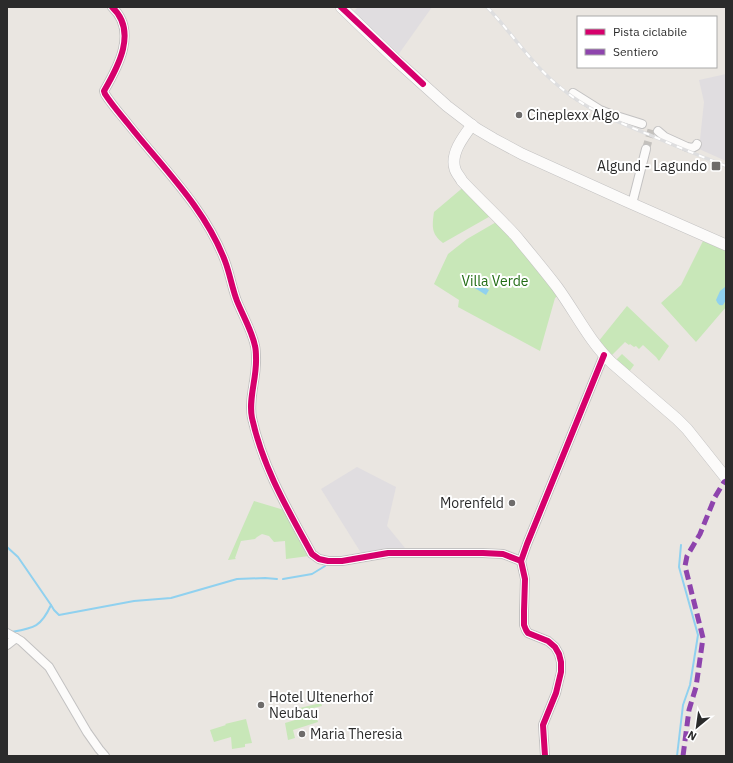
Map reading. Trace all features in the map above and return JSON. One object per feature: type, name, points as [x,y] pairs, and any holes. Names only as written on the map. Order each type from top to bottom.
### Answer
[{"type":"main road","points":[[341,7],[442,102],[472,125],[494,139],[522,154],[726,245]]},
{"type":"main road","points":[[472,125],[458,146],[454,160],[455,170],[462,181],[515,236],[535,260],[557,288],[582,326],[604,355],[677,419],[726,478]]},
{"type":"street","points":[[112,7],[123,23],[124,46],[118,65],[104,91],[105,94],[145,145],[182,188],[216,242],[225,261],[236,300],[246,320],[255,346],[255,376],[251,402],[252,417],[260,445],[283,501],[312,554],[328,561],[342,561],[388,553],[483,553],[504,554],[522,561]]},
{"type":"street","points":[[573,93],[600,110],[642,124]]},
{"type":"street","points":[[658,131],[665,137],[687,147],[692,148],[697,144]]},
{"type":"street","points":[[632,204],[646,149]]},
{"type":"street","points":[[545,756],[543,724],[556,694],[559,683],[561,672],[560,659],[554,647],[548,641],[528,633],[524,625],[525,579],[522,561],[527,544],[604,355]]},
{"type":"street","points":[[7,633],[21,641],[49,667],[88,732],[105,756]]},
{"type":"street","points":[[7,645],[16,638]]},
{"type":"shaded area","points":[[358,7],[432,7],[398,55],[353,12]]},
{"type":"shaded area","points":[[726,74],[726,161],[699,149],[704,102],[699,80]]},
{"type":"shaded area","points":[[357,467],[396,487],[387,526],[405,548],[363,556],[321,489]]},
{"type":"green space","points":[[466,185],[494,214],[443,243],[434,233],[434,212]]},
{"type":"green space","name":"Villa Verde","points":[[498,221],[559,295],[555,298],[540,351],[458,307],[459,300],[434,284],[448,254],[467,239]]},
{"type":"green space","points":[[703,241],[726,251],[726,307],[696,342],[661,303],[681,285]]},
{"type":"green space","points":[[627,306],[669,346],[659,361],[643,345],[639,349],[636,346],[634,347],[625,342],[610,357],[598,342]]},
{"type":"green space","points":[[622,354],[634,365],[629,372],[615,361]]},
{"type":"green space","points":[[254,501],[284,510],[309,556],[286,559],[285,541],[274,542],[269,536],[262,534],[255,539],[241,541],[235,558],[236,559],[228,560]]},
{"type":"green space","points":[[321,703],[322,706],[283,715],[282,712]]},
{"type":"green space","points":[[315,714],[318,722],[293,730],[295,738],[288,740],[285,723]]},
{"type":"green space","points":[[246,719],[252,743],[245,744],[245,747],[232,749],[231,737],[214,742],[210,730],[226,725],[225,724]]},
{"type":"water","points":[[473,280],[489,290],[486,295],[470,285]]},
{"type":"water","points":[[725,287],[726,300],[723,305],[720,305],[716,300],[720,291]]},
{"type":"waterway","points":[[677,756],[683,705],[690,685],[698,635],[679,567],[681,545]]},
{"type":"waterway","points":[[7,547],[18,557],[51,605],[44,618],[36,625],[31,628],[12,632]]},
{"type":"waterway","points":[[283,579],[312,574],[325,566]]},
{"type":"waterway","points":[[51,605],[59,615],[134,601],[171,598],[237,579],[277,579]]},
{"type":"tunnel","points":[[646,149],[652,128]]},
{"type":"railway","points":[[487,7],[531,59],[561,88],[581,103],[615,120],[726,166]]},
{"type":"marked path","points":[[683,756],[689,710],[696,687],[703,638],[685,566],[687,556],[700,534],[715,497],[726,481]]},
{"type":"cycle path","points":[[112,7],[120,17],[124,27],[125,38],[120,60],[104,91],[105,94],[195,206],[217,242],[225,261],[239,307],[252,335],[255,348],[256,366],[251,411],[257,436],[269,471],[312,554],[319,559],[328,561],[342,561],[388,553],[483,553],[503,554],[521,561]]},
{"type":"cycle path","points":[[341,7],[423,84]]},
{"type":"cycle path","points":[[545,756],[543,725],[556,693],[561,672],[561,662],[555,647],[548,641],[528,633],[524,625],[525,579],[521,561],[604,355]]},
{"type":"place","name":"Cineplexx Algo","points":[[519,115]]},
{"type":"place","name":"Algund - Lagundo","points":[[716,166]]},
{"type":"place","name":"Morenfeld","points":[[512,503]]},
{"type":"place","name":"Hotel Ultenerhof Neubau","points":[[261,705]]},
{"type":"place","name":"Maria Theresia","points":[[302,734]]}]
